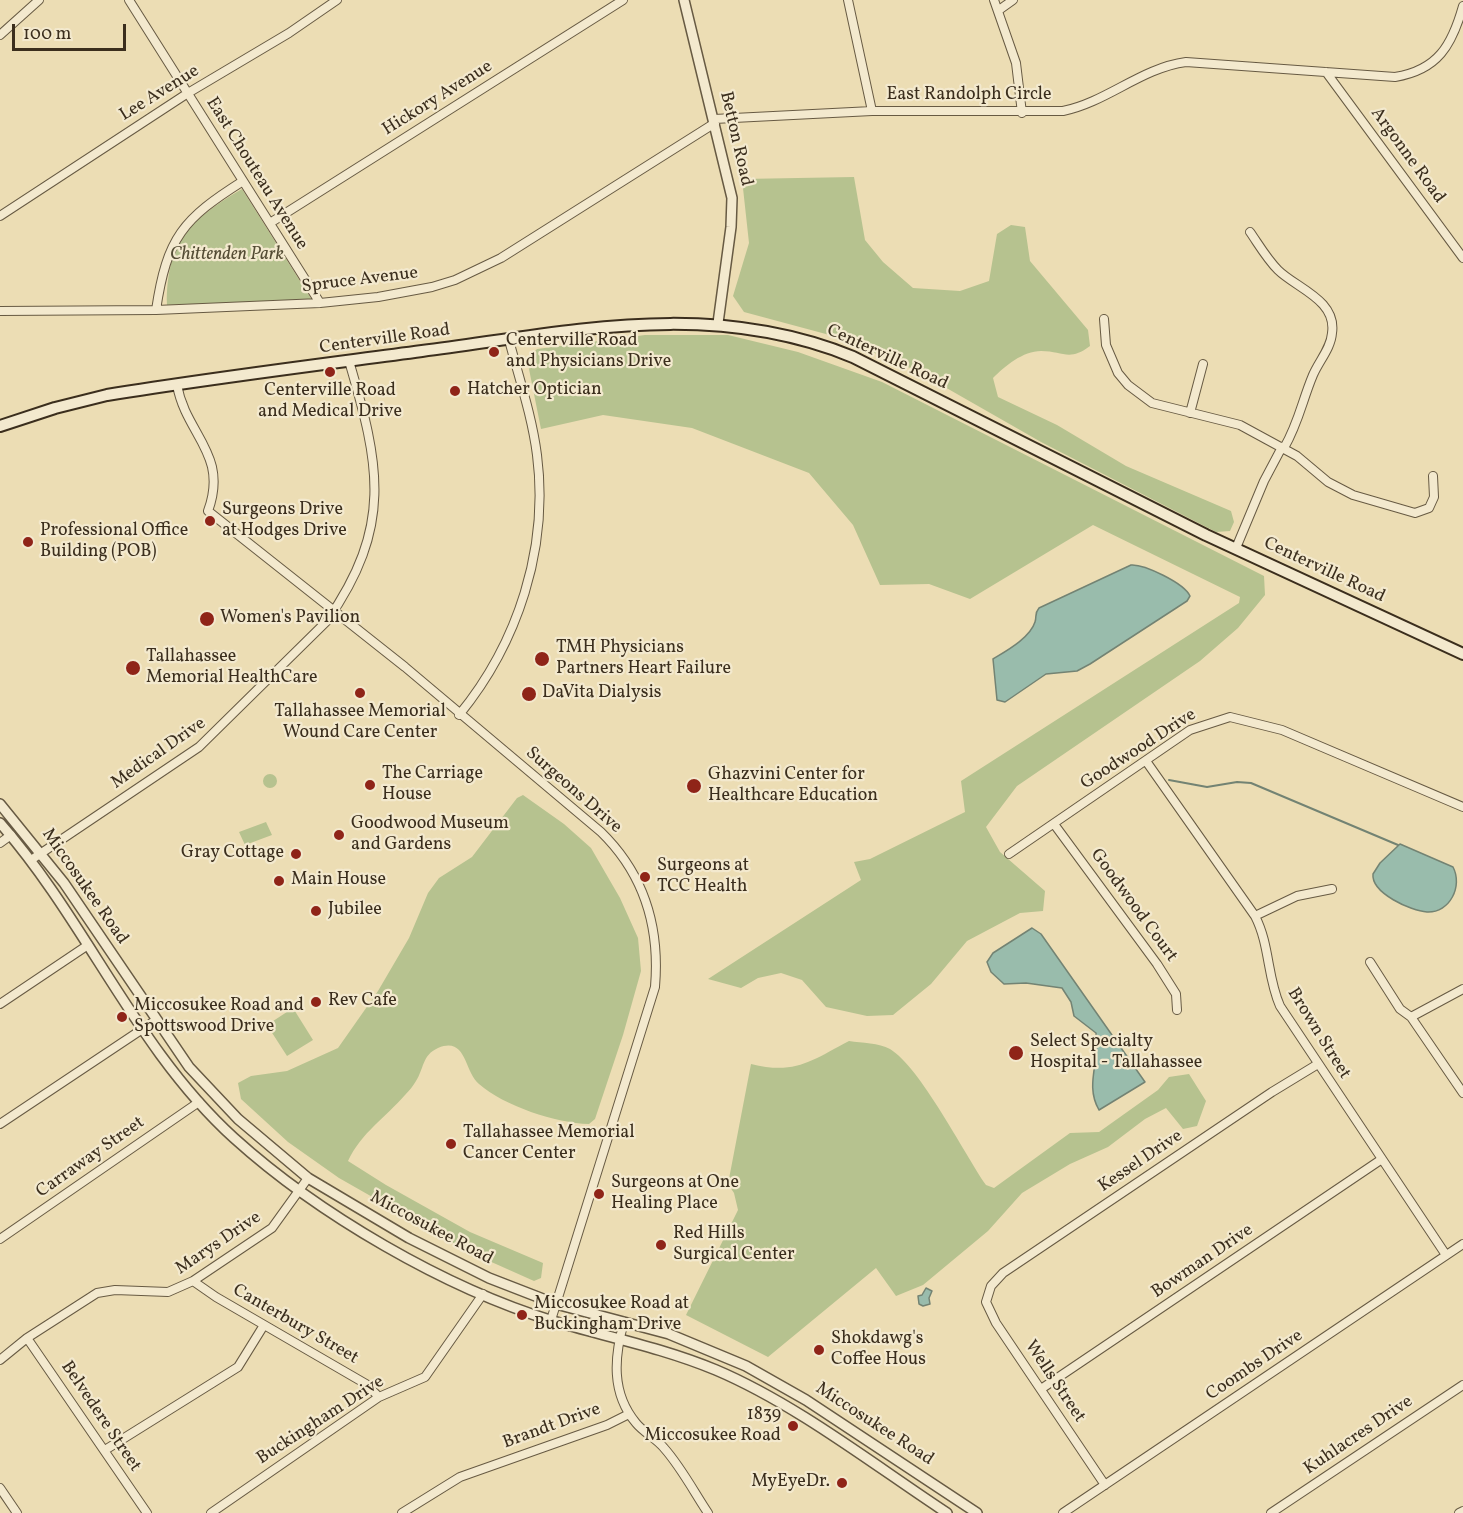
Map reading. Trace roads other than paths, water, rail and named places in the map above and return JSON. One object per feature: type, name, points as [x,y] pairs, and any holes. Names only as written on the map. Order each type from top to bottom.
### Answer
[{"type":"main road","name":"Centerville Road","points":[[0,426],[81,401],[177,385],[622,325],[718,323],[781,333],[852,357],[1236,548],[1463,654]]},
{"type":"street","points":[[0,35],[39,0]]},
{"type":"street","name":"East Chouteau Avenue","points":[[129,0],[320,303]]},
{"type":"street","name":"Lee Avenue","points":[[0,216],[188,93],[289,33],[337,0]]},
{"type":"street","name":"Hickory Avenue","points":[[270,223],[623,0]]},
{"type":"street","name":"Betton Road","points":[[684,0],[730,183],[732,215],[718,323]]},
{"type":"street","points":[[848,0],[872,111]]},
{"type":"street","points":[[994,0],[1016,63],[1022,113]]},
{"type":"street","points":[[999,10],[1013,0]]},
{"type":"street","points":[[1461,21],[1463,6]]},
{"type":"street","name":"East Randolph Circle","points":[[715,121],[872,111],[1048,113],[1078,108],[1161,68],[1186,62],[1395,77],[1411,75],[1426,67],[1449,45],[1461,21]]},
{"type":"street","name":"Argonne Road","points":[[1326,72],[1463,258]]},
{"type":"street","name":"Spruce Avenue","points":[[0,311],[156,309],[320,303],[406,293],[455,280],[481,268],[715,121]]},
{"type":"street","points":[[156,309],[165,264],[187,223],[206,205],[243,181]]},
{"type":"street","points":[[1236,548],[1264,481],[1295,428],[1310,383],[1332,334],[1331,320],[1314,296],[1272,264],[1250,232]]},
{"type":"street","points":[[1104,319],[1110,358],[1128,385],[1152,402],[1240,425],[1283,448],[1328,482],[1353,495],[1415,513],[1429,508],[1434,497],[1433,476]]},
{"type":"street","points":[[459,715],[486,678],[514,624],[529,579],[537,530],[539,504],[537,453],[509,340]]},
{"type":"street","name":"Medical Drive","points":[[31,860],[199,747],[244,705],[334,611],[363,558],[372,524],[376,489],[373,459],[349,361]]},
{"type":"street","points":[[1190,413],[1203,364]]},
{"type":"street","name":"Surgeons Drive","points":[[177,385],[182,403],[212,461],[216,482],[208,511],[334,611],[612,842],[635,875],[654,924],[657,964],[653,997],[551,1320]]},
{"type":"street","name":"Goodwood Drive","points":[[1009,854],[1206,723],[1230,717],[1244,718],[1282,730],[1463,807]]},
{"type":"street","name":"Brown Street","points":[[1146,761],[1255,916],[1265,937],[1274,992],[1284,1013],[1446,1255]]},
{"type":"street","name":"Miccosukee Road","points":[[0,804],[41,852],[189,1067],[258,1137],[308,1178],[372,1218],[458,1264],[556,1304],[669,1334],[721,1354],[788,1389],[977,1513]]},
{"type":"street","name":"Miccosukee Road","points":[[0,823],[31,860],[142,1029],[177,1077],[233,1137],[299,1191],[405,1255],[483,1293],[551,1320],[701,1364],[779,1402],[947,1513]]},
{"type":"street","name":"Goodwood Court","points":[[1054,824],[1157,964],[1176,994],[1177,1010]]},
{"type":"street","points":[[0,843],[11,835]]},
{"type":"street","points":[[1255,916],[1297,896],[1332,889]]},
{"type":"street","points":[[0,1004],[88,945]]},
{"type":"street","points":[[1370,962],[1401,1009],[1411,1017],[1463,1093]]},
{"type":"street","points":[[118,992],[131,984]]},
{"type":"street","points":[[1411,1017],[1463,989]]},
{"type":"street","points":[[0,1124],[156,1020]]},
{"type":"street","name":"Kessel Drive","points":[[988,1293],[994,1281],[1003,1274],[1272,1092],[1318,1064]]},
{"type":"street","points":[[177,1077],[193,1088],[212,1092]]},
{"type":"street","name":"Carraway Street","points":[[0,1239],[199,1102]]},
{"type":"street","name":"Bowman Drive","points":[[1041,1389],[1382,1159]]},
{"type":"street","name":"Marys Drive","points":[[0,1360],[27,1338],[97,1293],[115,1290],[168,1292],[193,1281],[272,1228],[308,1178]]},
{"type":"street","name":"Coombs Drive","points":[[1064,1513],[1463,1244]]},
{"type":"street","name":"Canterbury Street","points":[[193,1281],[366,1384],[379,1397]]},
{"type":"street","name":"Buckingham Drive","points":[[211,1513],[379,1397],[425,1377],[483,1293]]},
{"type":"street","name":"Wells Street","points":[[988,1293],[986,1302],[996,1323],[1105,1485]]},
{"type":"street","name":"Brandt Drive","points":[[406,1512],[460,1477],[607,1425],[629,1414],[617,1382],[616,1349],[624,1322]]},
{"type":"street","points":[[105,1450],[238,1367],[264,1325]]},
{"type":"street","name":"Belvedere Street","points":[[27,1338],[147,1513]]},
{"type":"street","name":"Kuhlacres Drive","points":[[1271,1513],[1463,1385]]},
{"type":"street","points":[[779,1402],[788,1389]]},
{"type":"street","points":[[629,1414],[666,1450],[708,1513]]},
{"type":"street","points":[[0,1488],[17,1513]]},
{"type":"waterway","points":[[1169,780],[1207,787],[1237,782],[1251,783],[1398,845]]},
{"type":"place","name":"Centerville Road and Physicians Drive","points":[[494,352]]},
{"type":"place","name":"Centerville Road and Medical Drive","points":[[330,372]]},
{"type":"place","name":"Hatcher Optician","points":[[455,391]]},
{"type":"place","name":"Surgeons Drive at Hodges Drive","points":[[210,521]]},
{"type":"place","name":"Professional Office Building (POB)","points":[[28,542]]},
{"type":"place","name":"Women's Pavilion","points":[[207,619]]},
{"type":"place","name":"TMH Physicians Partners Heart Failure","points":[[542,659]]},
{"type":"place","name":"Tallahassee Memorial HealthCare","points":[[133,668]]},
{"type":"place","name":"Tallahassee Memorial Wound Care Center","points":[[360,693]]},
{"type":"place","name":"DaVita Dialysis","points":[[529,694]]},
{"type":"place","name":"The Carriage House","points":[[370,785]]},
{"type":"place","name":"Ghazvini Center for Healthcare Education","points":[[694,786]]},
{"type":"place","name":"Goodwood Museum and Gardens","points":[[339,835]]},
{"type":"place","name":"Gray Cottage","points":[[296,854]]},
{"type":"place","name":"Surgeons at TCC Health","points":[[645,877]]},
{"type":"place","name":"Main House","points":[[279,881]]},
{"type":"place","name":"Jubilee","points":[[316,911]]},
{"type":"place","name":"Rev Cafe","points":[[316,1002]]},
{"type":"place","name":"Miccosukee Road and Spottswood Drive","points":[[122,1017]]},
{"type":"place","name":"Select Specialty Hospital - Tallahassee","points":[[1016,1053]]},
{"type":"place","name":"Tallahassee Memorial Cancer Center","points":[[451,1144]]},
{"type":"place","name":"Surgeons at One Healing Place","points":[[599,1194]]},
{"type":"place","name":"Red Hills Surgical Center","points":[[661,1245]]},
{"type":"place","name":"Miccosukee Road at Buckingham Drive","points":[[522,1315]]},
{"type":"place","name":"Shokdawg's Coffee Hous","points":[[819,1350]]},
{"type":"place","name":"1839 Miccosukee Road","points":[[793,1426]]},
{"type":"place","name":"MyEyeDr.","points":[[842,1483]]},
{"type":"park label","name":"Chittenden Park","points":[[227,256]]}]
